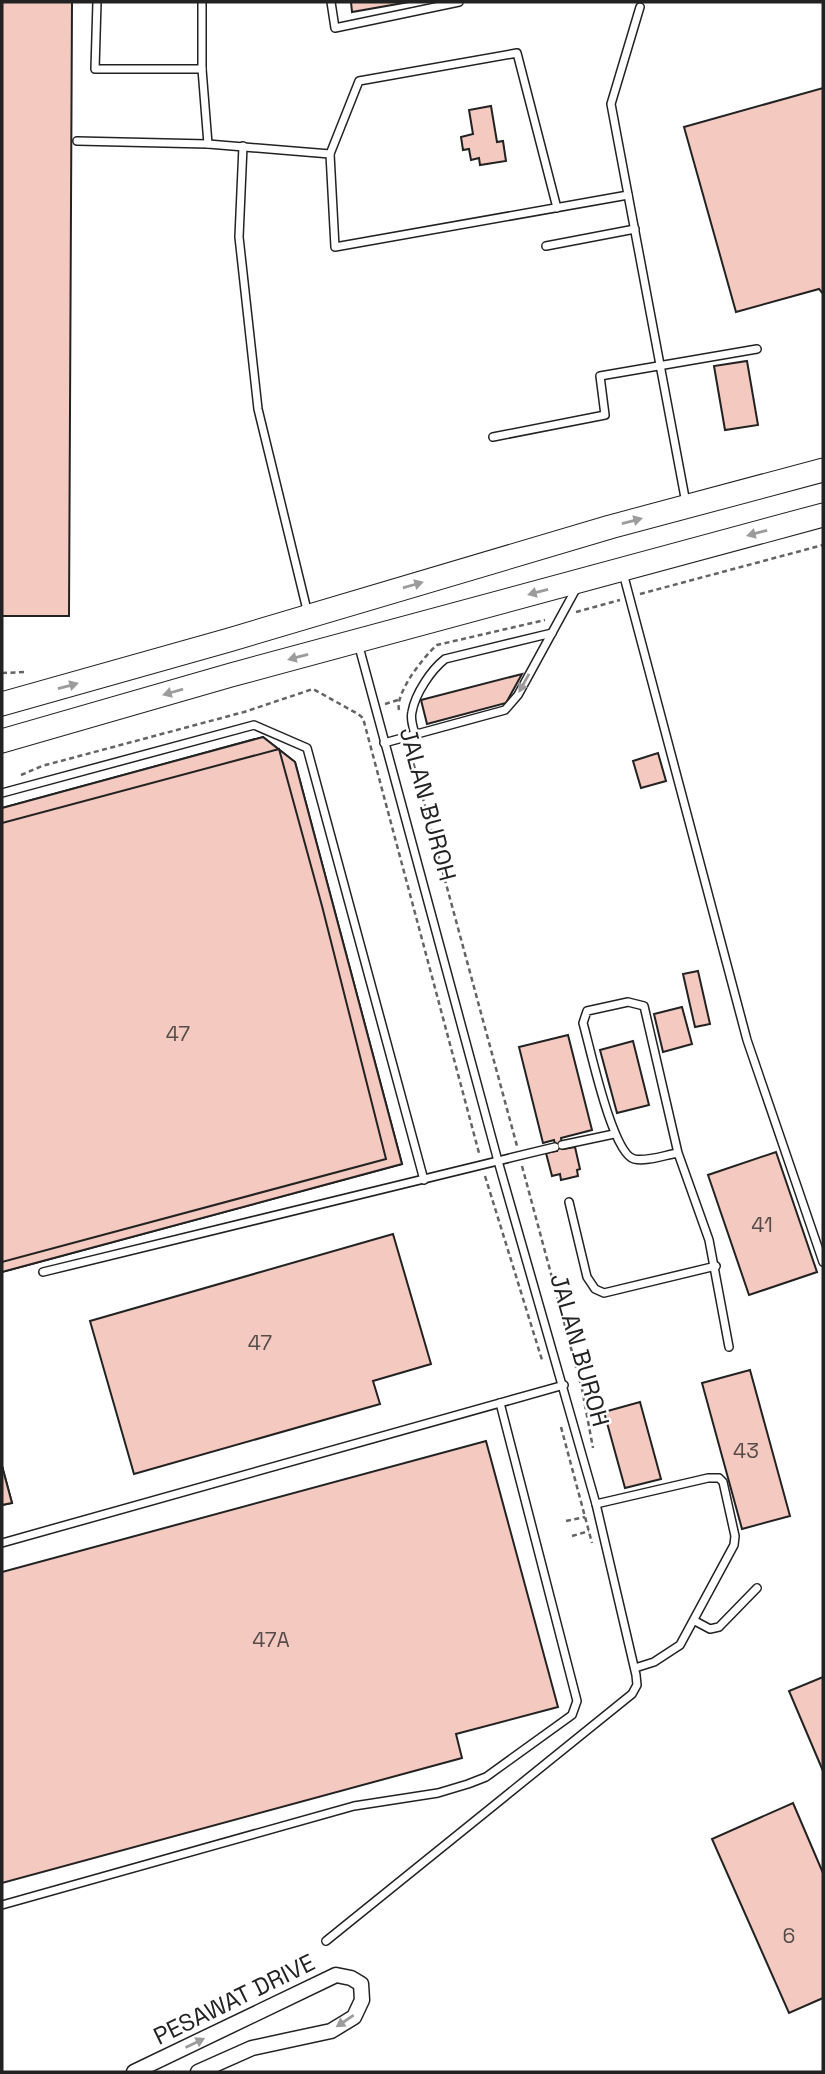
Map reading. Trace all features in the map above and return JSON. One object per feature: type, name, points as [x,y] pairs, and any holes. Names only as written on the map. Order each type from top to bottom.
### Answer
[{"type":"highway","points":[[2,704],[610,527],[823,470]]},
{"type":"highway","points":[[2,741],[357,641],[823,515]]},
{"type":"street","name":"PESAWAT DRIVE","points":[[134,2072],[336,1975],[351,1978],[361,1984],[362,2000],[354,2017],[331,2031],[252,2048],[198,2072]]},
{"type":"lane","points":[[97,2],[95,69],[202,69]]},
{"type":"lane","points":[[202,2],[202,69],[208,144]]},
{"type":"lane","points":[[331,2],[335,28],[459,2]]},
{"type":"lane","points":[[640,7],[611,104],[686,507]]},
{"type":"lane","points":[[557,208],[517,53],[359,81],[330,154],[335,247],[557,208],[628,195]]},
{"type":"lane","points":[[77,141],[208,144],[330,154]]},
{"type":"lane","points":[[243,146],[239,237],[258,409],[308,616]]},
{"type":"lane","points":[[546,246],[635,229]]},
{"type":"lane","points":[[493,437],[605,415],[600,376],[757,349]]},
{"type":"lane","points":[[622,569],[747,1040],[823,1262]]},
{"type":"lane","points":[[384,743],[505,710],[517,695],[581,580]]},
{"type":"lane","points":[[411,736],[415,702],[435,668],[445,659],[552,633]]},
{"type":"lane","name":"JALAN BUROH","points":[[357,641],[498,1161],[564,1385],[635,1668]]},
{"type":"lane","points":[[2,793],[254,725],[307,748],[424,1180]]},
{"type":"lane","points":[[678,1153],[640,1160],[627,1155],[614,1134],[583,1023],[587,1012],[628,1002],[644,1006],[678,1153],[716,1266],[729,1347]]},
{"type":"lane","points":[[43,1272],[614,1134]]},
{"type":"lane","points":[[569,1202],[587,1277],[594,1289],[604,1293],[716,1266]]},
{"type":"lane","points":[[2,1543],[564,1385]]},
{"type":"lane","points":[[2,1905],[354,1807],[438,1793],[468,1784],[486,1777],[572,1714],[577,1701],[500,1403]]},
{"type":"lane","points":[[326,1941],[632,1694],[636,1685],[635,1668],[654,1662],[680,1646],[734,1545],[735,1536],[723,1482],[719,1478],[708,1478],[596,1504]]},
{"type":"lane","points":[[695,1621],[710,1629],[719,1628],[757,1588]]},
{"type":"path","points":[[594,1452],[582,1389],[411,736],[398,704],[399,697],[429,652],[437,645],[561,616],[823,545]]},
{"type":"path","points":[[2,673],[25,672]]},
{"type":"path","points":[[12,778],[42,766],[244,712],[313,689],[363,718],[482,1165],[550,1388]]},
{"type":"path","points":[[561,1427],[592,1544]]},
{"type":"path","points":[[566,1521],[585,1517]]},
{"type":"path","points":[[572,1536],[589,1531]]},
{"type":"building","points":[[2,2],[72,2],[69,616],[2,616]]},
{"type":"building","points":[[351,2],[409,2],[352,12]]},
{"type":"building","points":[[823,88],[823,294],[819,289],[736,312],[684,127]]},
{"type":"building","points":[[491,106],[497,142],[503,141],[506,161],[480,165],[479,158],[471,160],[469,149],[463,150],[461,137],[473,134],[469,110]]},
{"type":"building","points":[[747,361],[758,425],[725,430],[714,366]]},
{"type":"building","points":[[522,674],[506,703],[427,724],[421,700]]},
{"type":"building","points":[[263,737],[295,762],[402,1164],[2,1272],[2,808]]},
{"type":"building","points":[[263,737],[295,762],[402,1164],[2,1272],[2,808]]},
{"type":"building","points":[[279,749],[386,1159],[2,1262],[2,823]]},
{"type":"building","points":[[658,753],[666,781],[641,788],[633,761]]},
{"type":"building","points":[[698,971],[710,1024],[695,1027],[683,974]]},
{"type":"building","points":[[682,1007],[692,1044],[663,1052],[654,1014]]},
{"type":"building","points":[[568,1035],[592,1130],[561,1138],[563,1149],[575,1147],[580,1169],[577,1170],[578,1176],[561,1180],[560,1174],[552,1176],[546,1153],[557,1151],[554,1140],[543,1143],[519,1047]]},
{"type":"building","points":[[633,1041],[649,1105],[617,1113],[600,1050]]},
{"type":"building","points":[[776,1152],[817,1272],[749,1295],[708,1175]]},
{"type":"building","points":[[393,1234],[431,1364],[373,1381],[380,1404],[134,1474],[90,1321]]},
{"type":"building","points":[[750,1370],[790,1516],[742,1529],[702,1383]]},
{"type":"building","points":[[640,1402],[661,1479],[625,1488],[604,1412]]},
{"type":"building","points":[[486,1441],[558,1707],[456,1734],[462,1758],[2,1883],[2,1572]]},
{"type":"building","points":[[2,1466],[12,1503],[2,1505]]},
{"type":"building","points":[[2,1466],[12,1503],[2,1505]]},
{"type":"building","points":[[823,1677],[823,1771],[789,1691]]},
{"type":"building","points":[[793,1803],[823,1873],[823,1998],[789,2013],[712,1839]]}]
